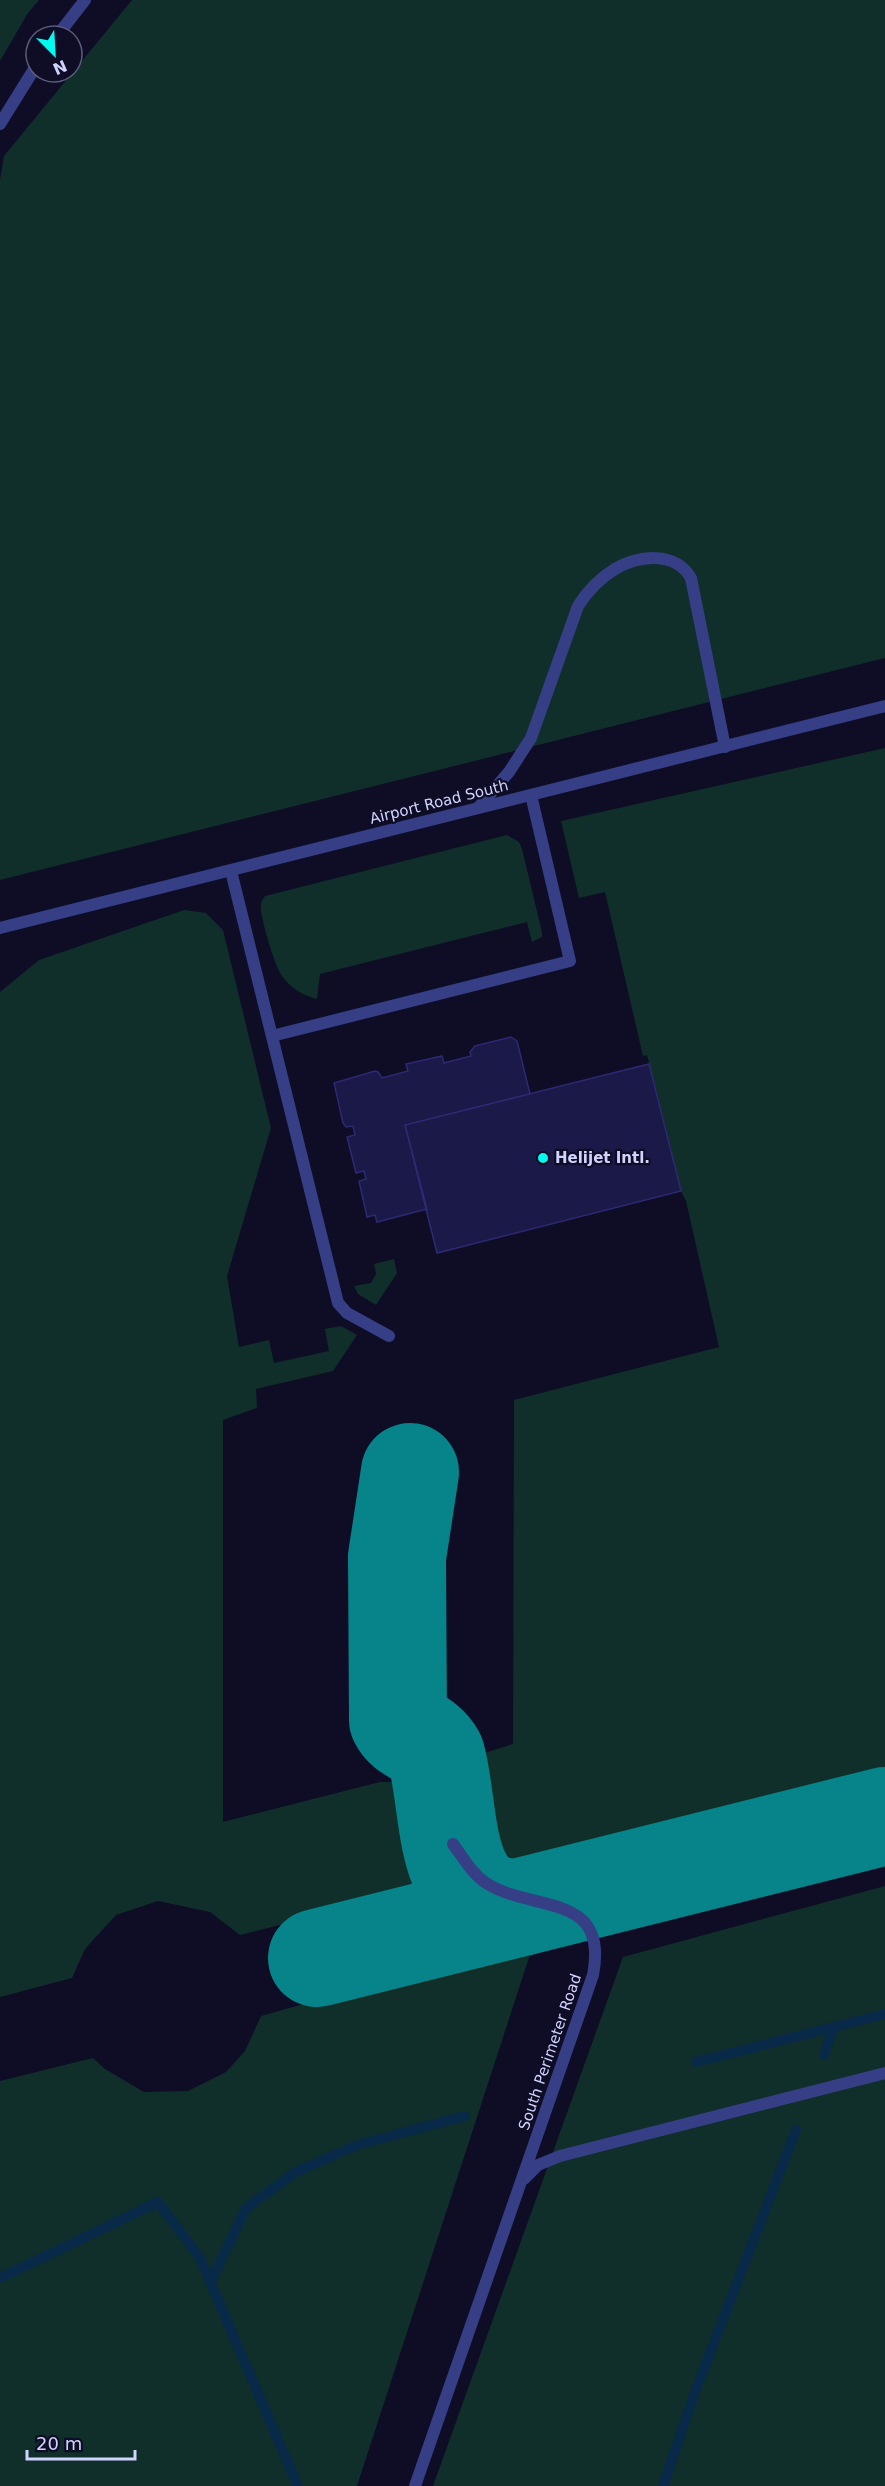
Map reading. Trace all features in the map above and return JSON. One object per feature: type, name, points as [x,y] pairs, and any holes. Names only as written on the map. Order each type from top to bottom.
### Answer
[{"type":"street","points":[[67,24],[86,0]]},
{"type":"street","points":[[0,124],[25,84]]},
{"type":"street","points":[[478,808],[509,772],[531,738],[578,606],[605,576],[624,564],[635,561],[669,559],[686,569],[691,578],[725,747]]},
{"type":"street","name":"Airport Road South","points":[[0,928],[885,706]]},
{"type":"street","points":[[272,1036],[570,961],[531,795]]},
{"type":"street","points":[[231,871],[338,1303],[347,1313],[388,1336]]},
{"type":"street","name":"South Perimeter Road","points":[[415,2486],[593,1975],[595,1962],[594,1941],[585,1922],[571,1910],[487,1883],[478,1877],[453,1844]]},
{"type":"street","name":"South Perimeter Road","points":[[512,2205],[525,2177],[547,2160],[885,2073]]},
{"type":"green space","points":[[0,0],[39,0],[28,13],[0,61]]},
{"type":"green space","points":[[132,0],[885,0],[885,658],[0,880],[0,180],[4,156],[63,84],[84,84],[84,58]]},
{"type":"green space","points":[[885,748],[885,1774],[507,1869],[496,1861],[481,1839],[475,1826],[460,1772],[472,1757],[513,1744],[514,1400],[719,1347],[686,1201],[681,1191],[647,1055],[643,1056],[605,892],[579,898],[561,821]]},
{"type":"green space","points":[[507,835],[519,842],[522,849],[542,937],[532,942],[527,922],[320,974],[317,999],[298,991],[282,976],[262,918],[261,904],[265,896]]},
{"type":"green space","points":[[184,910],[206,913],[223,930],[271,1128],[227,1276],[239,1347],[269,1340],[274,1363],[329,1351],[325,1329],[341,1326],[357,1335],[333,1371],[256,1389],[257,1408],[223,1420],[223,1822],[380,1782],[394,1782],[417,1798],[423,1833],[421,1868],[415,1891],[240,1935],[210,1912],[158,1901],[116,1915],[85,1949],[72,1978],[0,1997],[0,992],[39,960]]},
{"type":"green space","points":[[394,1259],[397,1273],[376,1305],[358,1294],[354,1286],[371,1283],[376,1274],[374,1264]]},
{"type":"green space","points":[[885,1886],[885,2486],[433,2486],[623,1957]]},
{"type":"green space","points":[[535,1939],[357,2486],[0,2486],[0,2081],[93,2058],[105,2069],[144,2092],[188,2091],[226,2072],[245,2051],[261,2016]]},
{"type":"building","points":[[511,1037],[517,1041],[530,1094],[405,1125],[427,1209],[377,1222],[375,1215],[367,1217],[359,1181],[366,1179],[364,1171],[356,1173],[347,1137],[355,1135],[353,1126],[346,1127],[343,1123],[334,1083],[375,1071],[382,1078],[408,1071],[406,1064],[442,1056],[444,1063],[471,1056],[470,1052],[475,1046]]},
{"type":"building","name":"Helijet Intl.","points":[[649,1064],[681,1191],[437,1253],[405,1125]]},
{"type":"waterway","points":[[696,2062],[885,2014]]},
{"type":"waterway","points":[[824,2055],[834,2026]]},
{"type":"waterway","points":[[210,2283],[246,2208],[296,2172],[357,2145],[465,2116]]},
{"type":"waterway","points":[[663,2486],[695,2392],[796,2130]]},
{"type":"waterway","points":[[0,2278],[158,2202],[200,2258],[298,2486]]},
{"type":"taxiway","points":[[410,1472],[397,1557],[398,1720],[401,1726],[426,1743],[436,1755],[448,1830],[454,1855],[463,1877],[476,1894],[495,1905],[522,1907]]},
{"type":"taxiway","points":[[317,1958],[885,1816]]},
{"type":"place","name":"Helijet Intl.","points":[[543,1158]]}]
